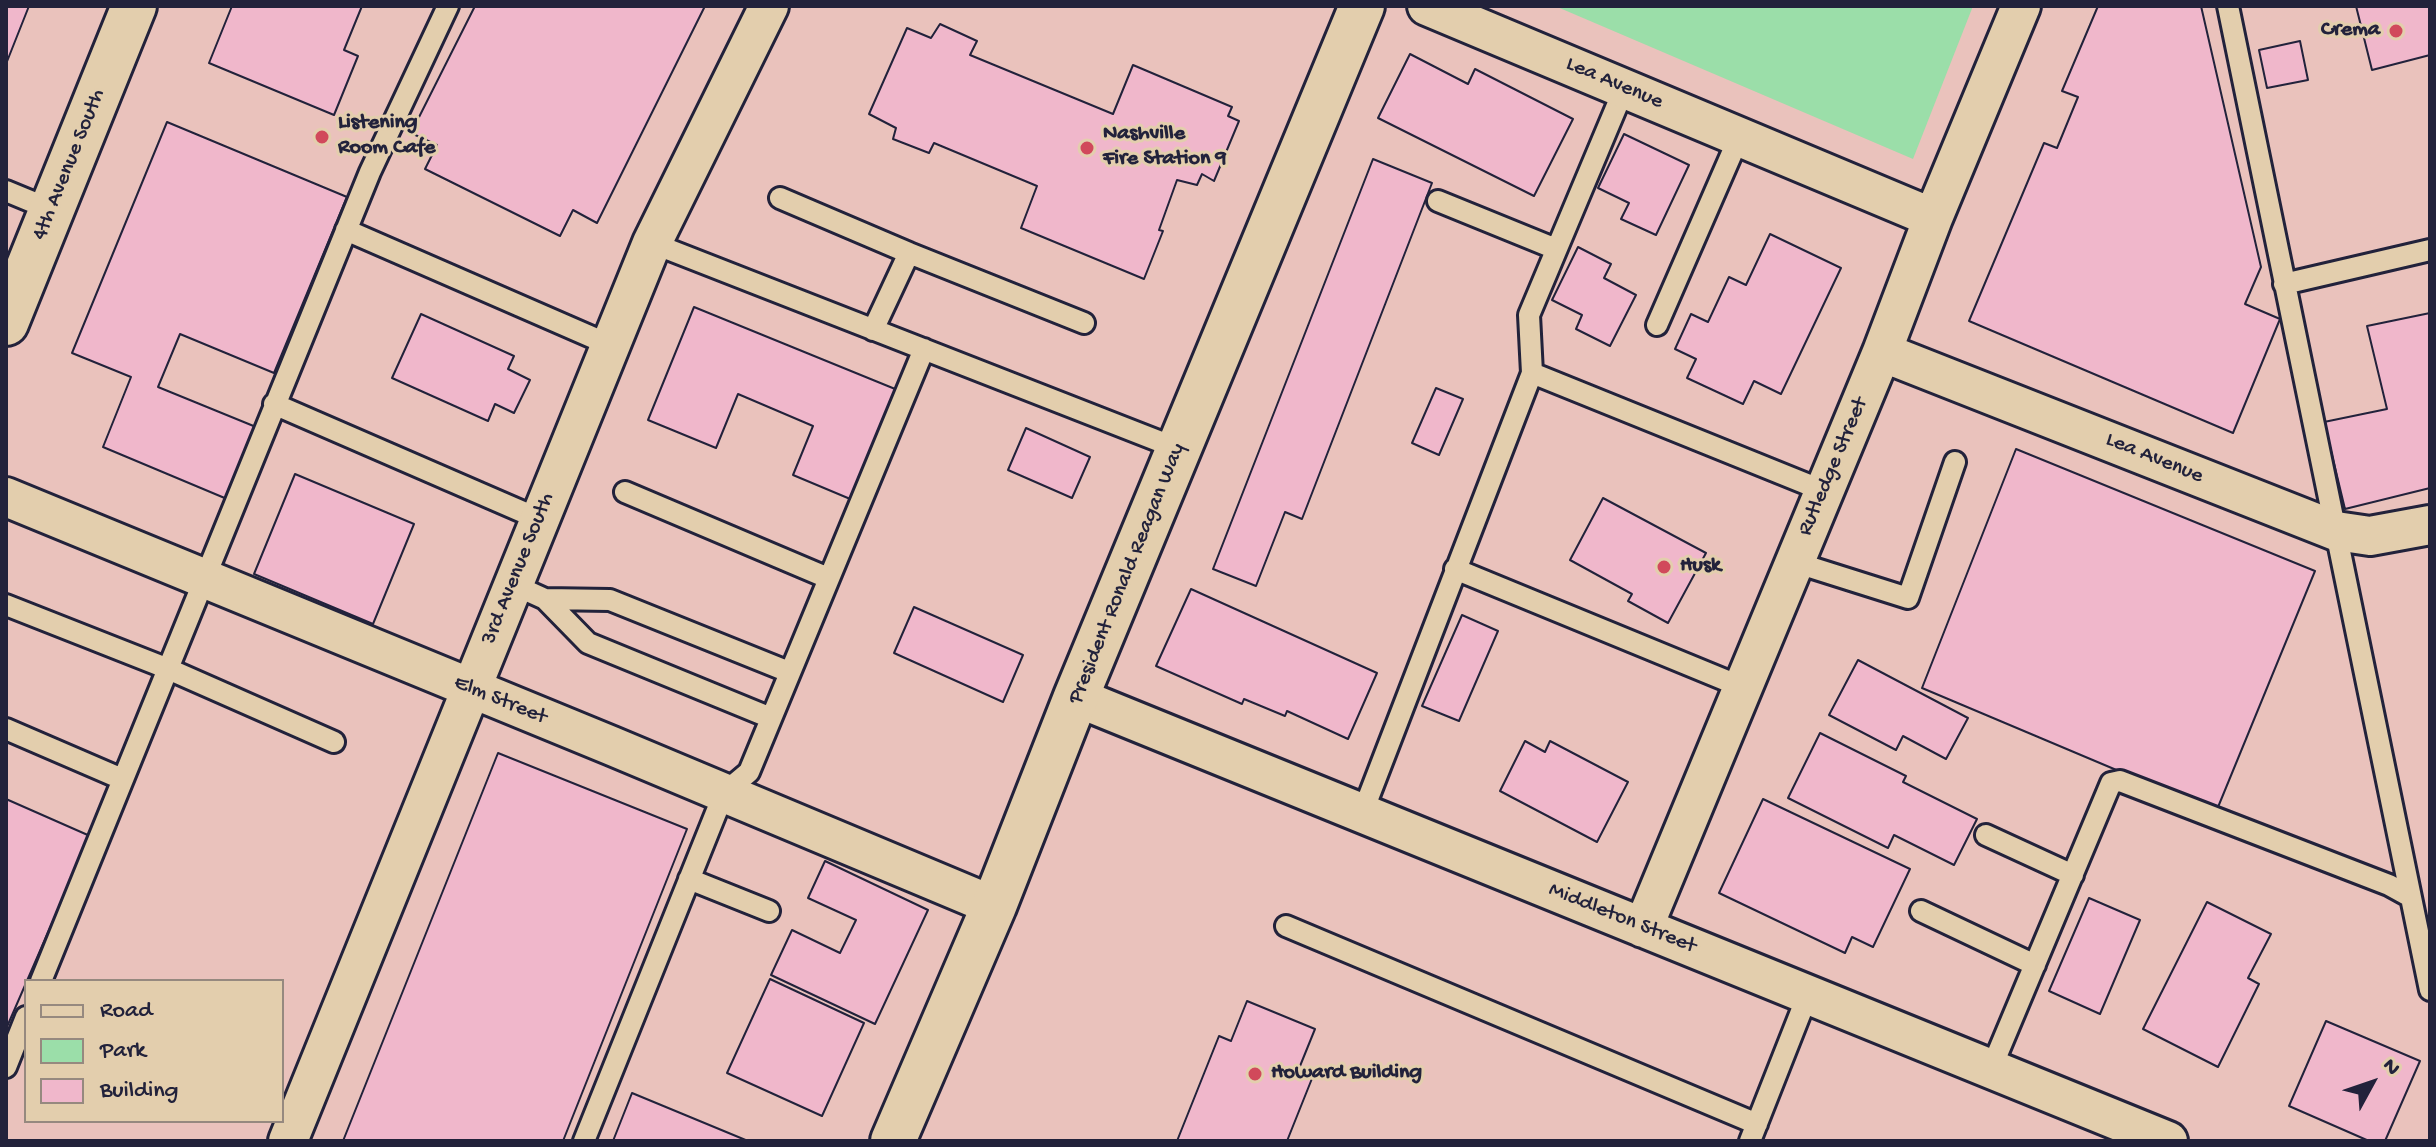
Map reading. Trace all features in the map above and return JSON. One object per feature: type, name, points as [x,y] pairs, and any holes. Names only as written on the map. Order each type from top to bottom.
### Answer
[{"type":"street","name":"4th Avenue South","points":[[6,323],[134,6]]},
{"type":"street","name":"3rd Avenue South","points":[[288,1141],[470,690],[528,592],[539,519],[652,243],[769,6]]},
{"type":"street","name":"President Ronald Reagan Way","points":[[893,1141],[994,906],[1076,697],[1362,6]]},
{"type":"street","name":"Lea Avenue","points":[[1427,6],[1933,218]]},
{"type":"street","name":"Rutledge Street","points":[[1643,928],[1882,352],[1933,218],[2021,6]]},
{"type":"street","name":"Lea Avenue","points":[[1882,352],[2336,531],[2370,536],[2430,525]]},
{"type":"street","name":"Elm Street","points":[[6,497],[994,906]]},
{"type":"street","name":"Middleton Street","points":[[1076,697],[2168,1141]]},
{"type":"lane","points":[[42,979],[370,172],[448,6]]},
{"type":"lane","points":[[2228,6],[2430,990]]},
{"type":"lane","points":[[1362,814],[1532,373],[1529,315],[1624,89]]},
{"type":"lane","points":[[1657,325],[1739,137]]},
{"type":"lane","points":[[6,191],[52,210]]},
{"type":"lane","points":[[780,198],[1084,323]]},
{"type":"lane","points":[[1438,201],[1556,249]]},
{"type":"lane","points":[[346,230],[610,345]]},
{"type":"lane","points":[[652,243],[1179,449]]},
{"type":"lane","points":[[2284,284],[2430,250]]},
{"type":"lane","points":[[873,330],[909,253]]},
{"type":"lane","points":[[584,1141],[724,793],[749,772],[924,349]]},
{"type":"lane","points":[[1532,373],[1824,491]]},
{"type":"lane","points":[[274,404],[539,519]]},
{"type":"lane","points":[[1794,562],[1908,598],[1955,462]]},
{"type":"lane","points":[[625,492],[828,578]]},
{"type":"lane","points":[[1455,569],[1742,687]]},
{"type":"lane","points":[[528,592],[610,600],[789,672]]},
{"type":"lane","points":[[528,592],[588,643],[771,718]]},
{"type":"lane","points":[[6,605],[166,668],[334,742]]},
{"type":"lane","points":[[6,729],[122,779]]},
{"type":"lane","points":[[1991,1069],[2111,783],[2120,781],[2389,885],[2409,896]]},
{"type":"lane","points":[[1986,835],[2073,875]]},
{"type":"lane","points":[[689,879],[769,911]]},
{"type":"lane","points":[[1921,911],[2035,965]]},
{"type":"lane","points":[[1286,926],[1753,1132],[1808,994]]},
{"type":"lane","points":[[6,1067],[24,1022]]},
{"type":"shaded area","points":[[6,6],[2430,6],[2430,1141],[6,1141]]},
{"type":"green space","points":[[1555,6],[1973,6],[1913,159]]},
{"type":"building","points":[[6,6],[29,6],[6,64]]},
{"type":"building","points":[[232,6],[362,6],[344,50],[358,56],[334,115],[209,63]]},
{"type":"building","points":[[475,6],[705,6],[597,223],[573,210],[560,236],[425,169],[437,145],[411,133]]},
{"type":"building","points":[[2098,6],[2201,6],[2261,267],[2245,304],[2280,319],[2233,433],[1969,321],[2044,143],[2057,148],[2078,97],[2062,91]]},
{"type":"building","name":"Crema","points":[[2356,6],[2430,6],[2430,55],[2372,70]]},
{"type":"building","name":"Nashville Fire Station 9","points":[[940,24],[977,41],[970,55],[1113,114],[1133,65],[1232,107],[1228,116],[1239,121],[1214,181],[1202,174],[1197,185],[1177,180],[1159,230],[1163,231],[1144,279],[1021,228],[1037,186],[934,143],[929,153],[893,139],[896,128],[869,114],[907,28],[931,38]]},
{"type":"building","points":[[2300,41],[2308,80],[2267,88],[2259,50]]},
{"type":"building","points":[[1410,54],[1468,84],[1475,69],[1573,119],[1534,196],[1378,118]]},
{"type":"building","points":[[167,122],[347,197],[274,373],[180,334],[158,387],[256,427],[227,499],[103,447],[131,377],[72,353]]},
{"type":"building","points":[[1624,134],[1689,165],[1656,235],[1621,219],[1629,203],[1598,188]]},
{"type":"building","points":[[1373,159],[1432,183],[1302,519],[1285,512],[1256,586],[1213,569]]},
{"type":"building","points":[[1770,234],[1841,268],[1781,394],[1754,381],[1743,404],[1687,378],[1696,359],[1675,349],[1691,314],[1708,322],[1729,277],[1746,285]]},
{"type":"building","points":[[1578,247],[1611,264],[1604,278],[1636,295],[1610,346],[1576,329],[1582,315],[1552,300]]},
{"type":"building","points":[[694,307],[900,391],[855,501],[793,475],[813,426],[738,394],[716,448],[648,420]]},
{"type":"building","points":[[2430,313],[2430,488],[2345,509],[2324,422],[2387,409],[2367,326]]},
{"type":"building","points":[[421,314],[514,356],[508,369],[530,380],[514,413],[495,404],[488,421],[392,378]]},
{"type":"building","points":[[1436,388],[1463,399],[1439,455],[1412,443]]},
{"type":"building","points":[[1026,428],[1090,457],[1072,498],[1008,470]]},
{"type":"building","points":[[2016,449],[2315,571],[2216,812],[1922,688]]},
{"type":"building","points":[[295,474],[414,524],[373,624],[254,574]]},
{"type":"building","points":[[1603,498],[1706,553],[1668,623],[1628,601],[1632,594],[1570,560]]},
{"type":"building","points":[[1191,589],[1377,673],[1348,739],[1287,711],[1285,716],[1244,699],[1242,704],[1156,666]]},
{"type":"building","points":[[914,607],[1023,655],[1003,702],[894,653]]},
{"type":"building","points":[[1462,615],[1498,631],[1459,721],[1422,706]]},
{"type":"building","points":[[1858,660],[1968,718],[1946,759],[1903,736],[1896,750],[1829,715]]},
{"type":"building","points":[[1820,733],[1906,776],[1903,782],[1977,819],[1954,865],[1894,835],[1888,848],[1788,798]]},
{"type":"building","points":[[1525,741],[1545,752],[1550,741],[1628,782],[1597,842],[1500,791]]},
{"type":"building","points":[[498,753],[687,829],[563,1141],[343,1141]]},
{"type":"building","points":[[6,799],[90,836],[28,979],[24,979],[24,988],[6,1029]]},
{"type":"building","points":[[1763,799],[1910,869],[1873,947],[1852,937],[1845,953],[1719,893]]},
{"type":"building","points":[[825,861],[928,910],[875,1024],[771,975],[792,930],[840,953],[856,920],[808,898]]},
{"type":"building","points":[[2089,898],[2140,920],[2100,1014],[2049,991]]},
{"type":"building","points":[[2207,902],[2271,934],[2248,978],[2259,984],[2218,1067],[2143,1029]]},
{"type":"building","points":[[770,979],[864,1023],[822,1116],[727,1073]]},
{"type":"building","name":"Howard Building","points":[[1247,1001],[1315,1029],[1298,1071],[1313,1076],[1287,1141],[1177,1141],[1219,1036],[1231,1041]]},
{"type":"building","points":[[2326,1021],[2420,1061],[2385,1141],[2369,1141],[2289,1106]]},
{"type":"building","points":[[632,1093],[748,1141],[613,1141]]},
{"type":"place","name":"Crema","points":[[2396,31]]},
{"type":"place","name":"Listening Room Cafe","points":[[322,137]]},
{"type":"place","name":"Nashville Fire Station 9","points":[[1087,148]]},
{"type":"place","name":"Husk","points":[[1664,567]]},
{"type":"place","name":"Howard Building","points":[[1255,1074]]}]
